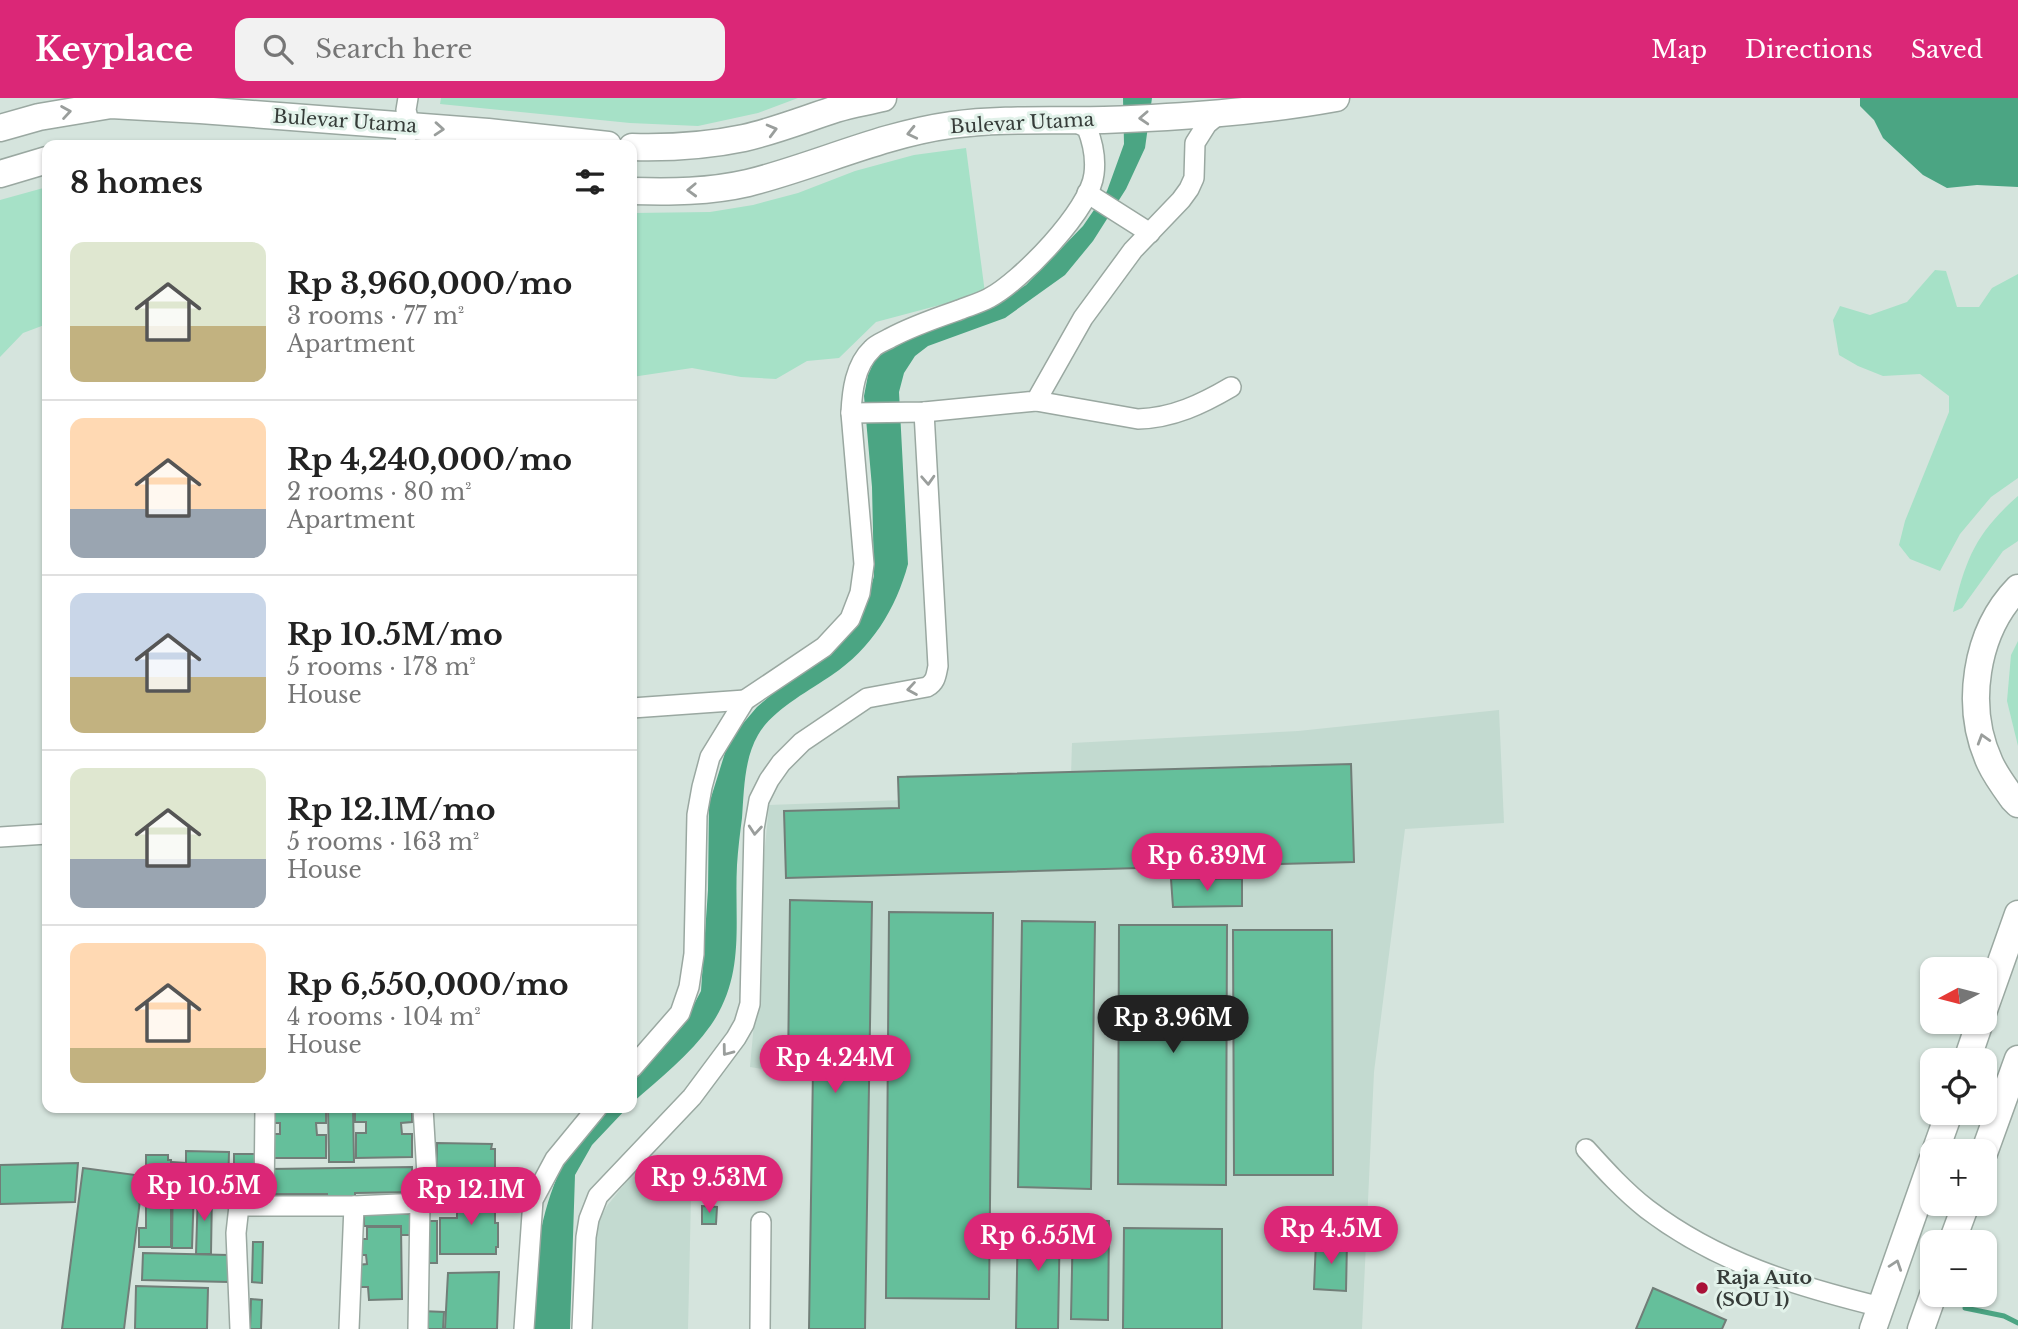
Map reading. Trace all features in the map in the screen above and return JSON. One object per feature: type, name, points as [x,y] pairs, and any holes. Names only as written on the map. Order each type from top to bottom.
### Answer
[{"type":"main road","points":[[637,147],[704,145],[745,137],[839,108],[883,98]]},
{"type":"main road","name":"Bulevar Utama","points":[[637,191],[708,190],[734,185],[910,133],[951,125],[995,121],[1101,120],[1219,114],[1336,98]]},
{"type":"main road","name":"Bulevar Utama","points":[[0,128],[39,117],[111,105],[407,122],[562,140]]},
{"type":"main road","points":[[839,108],[849,150]]},
{"type":"main road","points":[[0,174],[42,161]]},
{"type":"main road","points":[[2016,805],[1990,763],[1978,722],[1976,679],[1986,637],[2007,599],[2018,588]]},
{"type":"main road","points":[[1997,973],[2018,914]]},
{"type":"main road","points":[[1989,1139],[2018,1059]]},
{"type":"main road","points":[[1877,1318],[1920,1195]]},
{"type":"main road","points":[[1921,1329],[1929,1307]]},
{"type":"street","points":[[407,122],[413,111],[415,98]]},
{"type":"street","points":[[1042,393],[1083,318],[1133,250],[1189,190],[1194,178],[1195,143],[1207,124],[1219,114]]},
{"type":"street","points":[[637,1062],[680,1013],[689,986],[694,954],[697,815],[710,757],[745,700],[824,646],[850,620],[860,593],[864,564],[857,413],[852,394],[858,369],[872,348],[908,328],[988,299],[1013,283],[1037,260],[1092,196],[1094,146],[1087,128],[1070,119]]},
{"type":"street","points":[[1092,196],[1150,233]]},
{"type":"street","points":[[857,413],[924,412],[1042,393],[1138,419],[1147,419],[1197,407],[1231,387]]},
{"type":"street","points":[[582,1329],[586,1237],[589,1219],[598,1196],[692,1097],[744,1024],[750,1004],[754,828],[759,800],[769,780],[802,742],[856,704],[876,695],[927,687],[933,684],[936,678],[938,666],[924,412]]},
{"type":"street","points":[[637,708],[745,700]]},
{"type":"street","points":[[0,837],[42,834]]},
{"type":"street","points":[[264,1205],[265,1113]]},
{"type":"street","points":[[418,1329],[420,1202],[426,1193],[427,1175],[423,1113]]},
{"type":"street","points":[[524,1329],[533,1200],[555,1159],[593,1113]]},
{"type":"street","points":[[1586,1149],[1618,1184],[1647,1209],[1694,1241],[1740,1264],[1877,1318]]},
{"type":"street","points":[[240,1329],[236,1233],[238,1209],[242,1204],[354,1206],[420,1202]]},
{"type":"street","points":[[349,1329],[354,1206]]},
{"type":"street","points":[[760,1329],[761,1222]]},
{"type":"shaded area","points":[[441,98],[798,98],[758,113],[698,126],[630,123],[440,104]]},
{"type":"shaded area","points":[[1123,98],[1152,98],[1145,148],[1126,189],[1093,241],[1065,275],[1005,318],[928,346],[915,356],[904,373],[899,392],[908,564],[903,581],[880,627],[859,653],[772,717],[753,744],[744,786],[737,865],[736,947],[729,986],[722,1006],[703,1036],[637,1099],[637,1077],[682,1027],[701,991],[708,890],[709,804],[729,740],[757,707],[847,635],[864,612],[874,576],[872,487],[864,396],[868,375],[877,355],[905,338],[993,306],[1026,285],[1083,226],[1107,191],[1124,144]]},
{"type":"shaded area","points":[[1860,98],[2018,98],[2018,187],[1977,185],[1947,188],[1923,175],[1883,138],[1874,120],[1860,106]]},
{"type":"shaded area","points":[[966,148],[985,293],[876,322],[839,358],[807,361],[776,379],[741,377],[692,368],[637,376],[637,213],[710,212],[753,205],[798,193],[855,171],[914,155]]},
{"type":"shaded area","points":[[42,188],[42,326],[23,333],[0,357],[0,200]]},
{"type":"shaded area","points":[[1935,270],[1946,271],[1957,307],[1979,307],[1992,288],[2018,274],[2018,478],[1991,497],[1960,534],[1940,571],[1910,559],[1899,545],[1905,521],[1949,412],[1949,396],[1920,374],[1883,376],[1839,355],[1833,320],[1840,306],[1870,315],[1907,302]]},
{"type":"shaded area","points":[[2018,496],[2018,541],[2003,551],[1962,608],[1953,612],[1968,561],[1982,535]]},
{"type":"shaded area","points":[[2018,641],[2018,746],[2007,701],[2011,655]]},
{"type":"shaded area","points":[[1499,710],[1504,823],[1405,829],[1374,1072],[1362,1329],[818,1329],[817,1078],[750,1067],[761,946],[761,889],[769,805],[903,800],[906,775],[1071,776],[1072,743],[1298,731]]},
{"type":"shaded area","points":[[603,1113],[622,1113],[592,1145],[575,1175],[570,1329],[530,1329],[537,1255],[547,1206],[566,1160],[586,1131]]},
{"type":"shaded area","points":[[692,1155],[688,1329],[584,1329],[593,1230],[607,1206],[646,1157]]},
{"type":"building","points":[[1351,764],[1354,862],[786,878],[784,811],[899,808],[898,777]]},
{"type":"building","points":[[1171,879],[1242,879],[1242,906],[1173,907]]},
{"type":"building","points":[[790,900],[872,902],[865,1329],[809,1329],[813,1068],[788,1068]]},
{"type":"building","points":[[889,912],[993,913],[989,1299],[886,1298]]},
{"type":"building","points":[[1022,921],[1095,922],[1091,1189],[1018,1187]]},
{"type":"building","points":[[1119,925],[1227,925],[1226,1185],[1118,1184]]},
{"type":"building","points":[[1233,930],[1332,930],[1333,1175],[1234,1175]]},
{"type":"building","points":[[269,1113],[326,1113],[326,1123],[316,1123],[317,1135],[326,1135],[326,1158],[270,1158],[270,1134],[280,1134],[280,1123],[269,1123]]},
{"type":"building","points":[[328,1113],[353,1113],[354,1162],[329,1162]]},
{"type":"building","points":[[355,1113],[412,1113],[412,1122],[401,1123],[402,1134],[412,1134],[412,1157],[356,1158],[356,1133],[366,1133],[366,1122],[355,1122]]},
{"type":"building","points":[[437,1143],[492,1144],[491,1149],[495,1149],[495,1174],[492,1174],[492,1180],[436,1179]]},
{"type":"building","points":[[186,1151],[229,1152],[228,1188],[194,1187],[192,1248],[172,1248],[173,1162],[186,1163]]},
{"type":"building","points":[[234,1154],[255,1154],[255,1175],[234,1175]]},
{"type":"building","points":[[146,1155],[168,1155],[168,1160],[171,1160],[171,1247],[139,1247],[139,1228],[146,1228]]},
{"type":"building","points":[[78,1163],[75,1202],[0,1204],[0,1165]]},
{"type":"building","points":[[412,1167],[412,1192],[355,1193],[355,1197],[271,1194],[270,1169]]},
{"type":"building","points":[[83,1168],[143,1176],[124,1329],[62,1329]]},
{"type":"building","points":[[652,1168],[684,1169],[684,1192],[652,1192]]},
{"type":"building","points":[[237,1175],[249,1175],[249,1185],[237,1185]]},
{"type":"building","points":[[198,1191],[212,1191],[211,1254],[196,1254]]},
{"type":"building","points":[[457,1194],[495,1194],[495,1223],[498,1223],[496,1254],[440,1254],[440,1218],[457,1218]]},
{"type":"building","points":[[702,1206],[717,1207],[716,1224],[702,1224]]},
{"type":"building","points":[[364,1214],[412,1214],[412,1235],[401,1235],[401,1226],[364,1226]]},
{"type":"building","points":[[1018,1217],[1060,1218],[1058,1329],[1016,1329]]},
{"type":"building","points":[[1073,1220],[1109,1221],[1108,1320],[1071,1319]]},
{"type":"building","points":[[422,1221],[437,1221],[437,1263],[422,1263]]},
{"type":"building","points":[[367,1227],[401,1227],[402,1299],[369,1300],[368,1287],[358,1287],[357,1265],[367,1264],[366,1255],[357,1255],[356,1239],[367,1239]]},
{"type":"building","points":[[1124,1228],[1222,1229],[1222,1329],[1123,1329]]},
{"type":"building","points":[[1316,1241],[1347,1242],[1346,1291],[1314,1289]]},
{"type":"building","points":[[253,1242],[263,1242],[262,1283],[252,1282]]},
{"type":"building","points":[[143,1253],[228,1255],[228,1282],[142,1280]]},
{"type":"building","points":[[499,1272],[497,1329],[445,1329],[448,1273]]},
{"type":"building","points":[[136,1286],[208,1288],[207,1329],[135,1329]]},
{"type":"building","points":[[1653,1288],[1726,1320],[1722,1329],[1636,1329]]},
{"type":"building","points":[[251,1299],[262,1300],[261,1329],[250,1329]]},
{"type":"building","points":[[421,1311],[444,1312],[443,1329],[421,1329]]},
{"type":"waterway","points":[[1965,1308],[2004,1316],[2018,1323]]},
{"type":"place","name":"Raja Auto (SOU 1)","points":[[1702,1288]]}]
